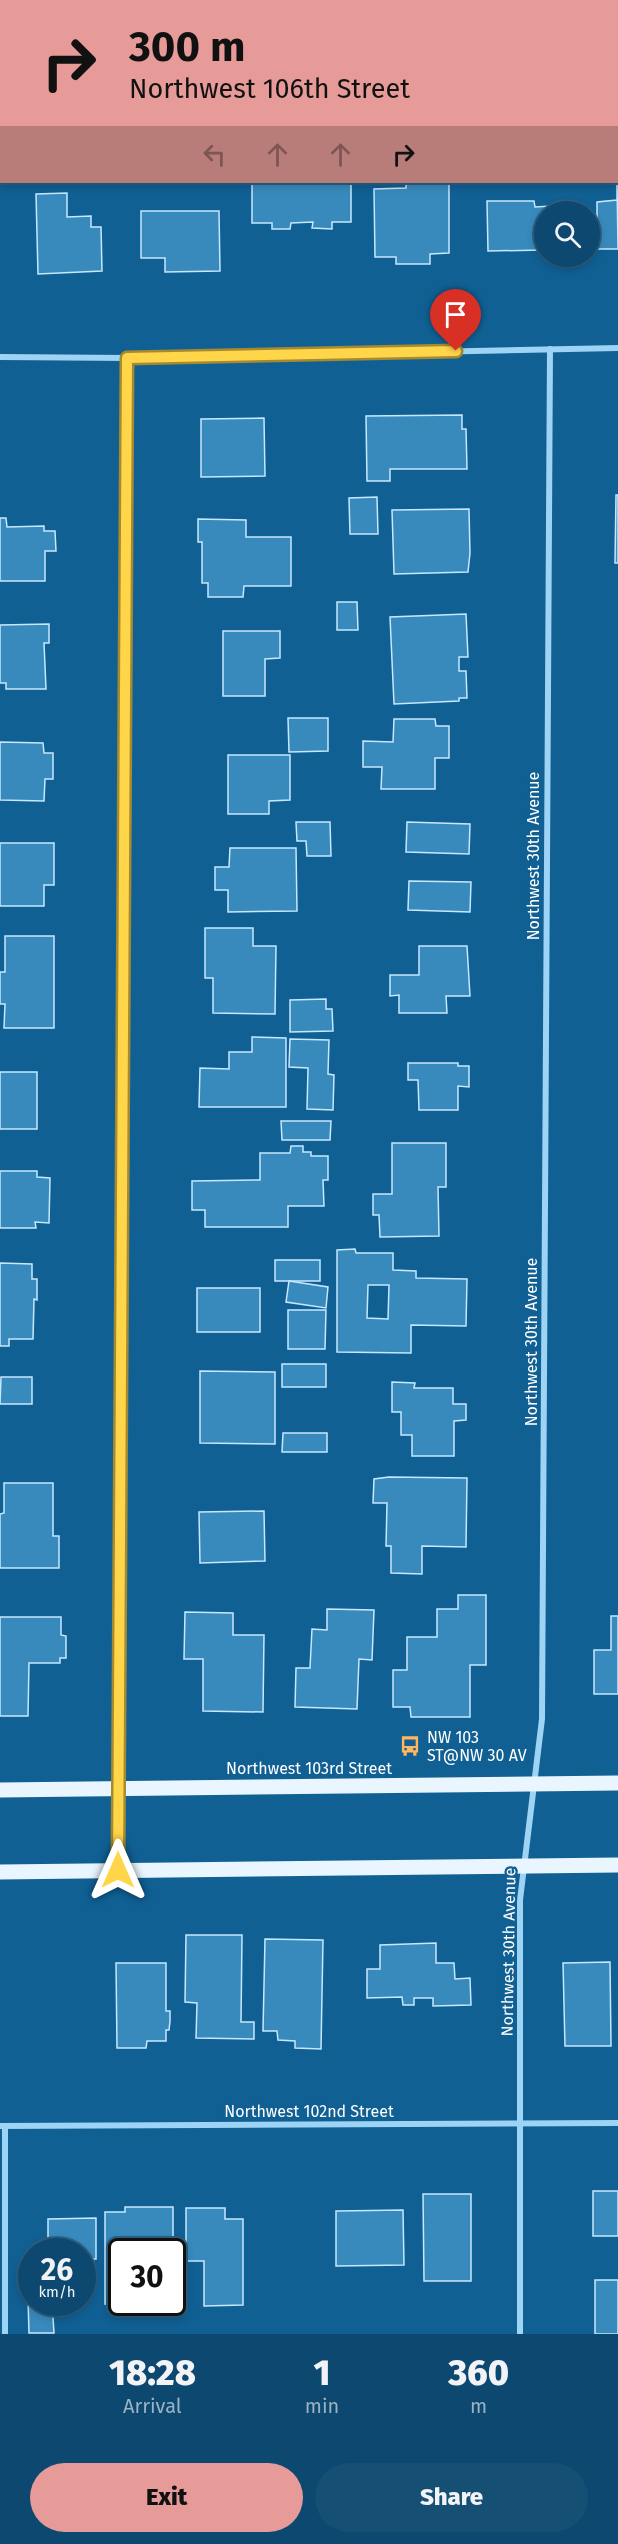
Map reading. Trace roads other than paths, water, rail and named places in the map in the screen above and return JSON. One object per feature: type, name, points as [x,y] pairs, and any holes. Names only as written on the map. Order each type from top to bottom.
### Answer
[{"type":"main road","name":"Northwest 103rd Street","points":[[0,1790],[618,1783]]},
{"type":"main road","points":[[0,1872],[618,1865]]},
{"type":"street","points":[[0,357],[127,358],[618,348]]},
{"type":"street","name":"Northwest 30th Avenue","points":[[520,2334],[520,1900],[542,1719],[550,349]]},
{"type":"street","points":[[118,1870],[127,358]]},
{"type":"street","name":"Northwest 102nd Street","points":[[2,2126],[618,2123]]},
{"type":"street","points":[[2,2126],[4,2334]]},
{"type":"place","name":"NW 103 ST@NW 30 AV","points":[[410,1746]]}]
